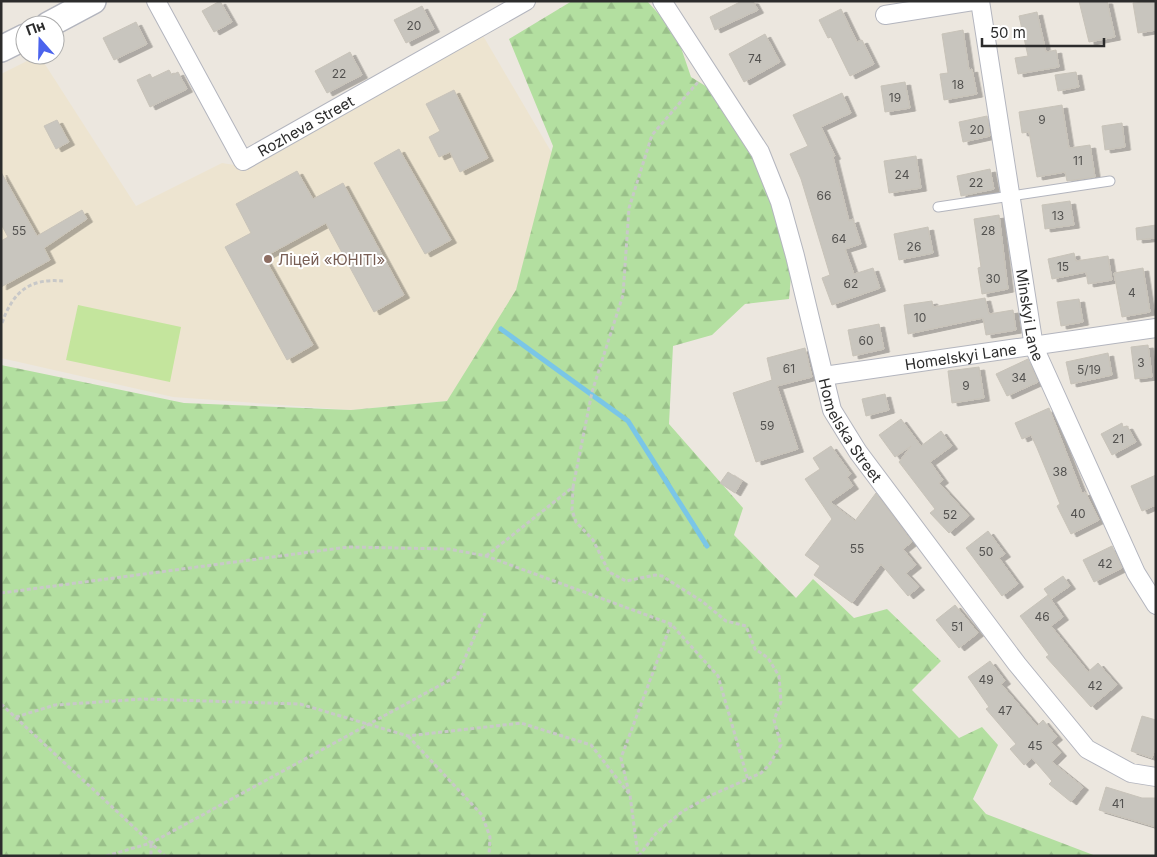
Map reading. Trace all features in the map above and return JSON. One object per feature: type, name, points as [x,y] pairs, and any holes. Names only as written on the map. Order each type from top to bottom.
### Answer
[{"type":"main road","points":[[65,16],[93,1]]},
{"type":"main road","points":[[1,49],[15,42]]},
{"type":"street","name":"Rozheva Street","points":[[156,1],[243,161],[526,1]]},
{"type":"street","name":"Homelska Street","points":[[662,1],[760,152],[780,202],[832,410],[858,452],[1017,664],[1087,749],[1131,773],[1156,777]]},
{"type":"street","points":[[885,15],[973,1]]},
{"type":"street","name":"Minskyi Lane","points":[[980,1],[1034,346],[1136,573],[1156,605]]},
{"type":"street","name":"Homelskyi Lane","points":[[824,376],[1156,328]]},
{"type":"lane","points":[[938,207],[1110,181]]},
{"type":"path","points":[[639,856],[657,832],[683,811],[714,794],[764,771],[781,746],[774,720],[781,698],[779,676],[776,668],[768,658],[755,649],[746,626],[726,621],[714,609],[674,582],[655,575],[626,581],[610,572],[593,540],[576,522],[572,510],[573,487],[592,392],[623,295],[629,208],[652,135],[708,70]]},
{"type":"path","points":[[2,323],[9,304],[22,290],[36,282],[48,280],[64,281]]},
{"type":"path","points":[[486,556],[573,487]]},
{"type":"path","points":[[1,593],[348,548],[449,549],[486,556],[671,624],[718,676],[748,780]]},
{"type":"path","points":[[106,856],[151,844],[457,676],[485,613]]},
{"type":"path","points":[[639,856],[630,795],[621,758],[671,624]]},
{"type":"path","points":[[16,717],[55,705],[143,699],[300,704],[408,736],[521,724],[591,745],[630,795]]},
{"type":"path","points":[[1,704],[166,856]]},
{"type":"path","points":[[408,736],[482,815],[490,837],[489,856]]},
{"type":"path","points":[[151,844],[151,856]]},
{"type":"shaded area","name":"Ліцей «ЮНІТІ»","points":[[482,34],[566,177],[515,313],[447,401],[351,410],[173,397],[1,358],[1,74],[19,65],[45,65],[136,206],[222,163],[240,166]]},
{"type":"green space","points":[[572,1],[647,1],[676,33],[691,77],[720,95],[756,155],[792,264],[789,299],[745,304],[712,335],[673,346],[669,424],[743,508],[734,535],[796,598],[813,579],[854,618],[887,609],[941,661],[912,690],[959,738],[982,727],[998,745],[973,799],[986,814],[1096,856],[1,856],[1,365],[184,403],[351,410],[447,401],[516,290],[553,146],[509,39]]},
{"type":"green space","points":[[78,305],[181,327],[170,382],[66,360]]},
{"type":"building","points":[[220,1],[232,22],[214,32],[202,11]]},
{"type":"building","points":[[742,1],[753,1],[758,10],[715,30],[710,17]]},
{"type":"building","points":[[1079,1],[1107,1],[1115,37],[1089,42]]},
{"type":"building","points":[[1156,1],[1156,30],[1138,33],[1133,3]]},
{"type":"building","points":[[422,6],[434,29],[406,43],[394,20]]},
{"type":"building","points":[[841,9],[857,42],[862,40],[874,64],[850,76],[831,37],[828,38],[819,20]]},
{"type":"building","points":[[1037,12],[1046,52],[1056,50],[1059,67],[1018,74],[1015,58],[1028,56],[1019,16]]},
{"type":"building","points":[[136,22],[147,44],[114,60],[103,38]]},
{"type":"building","points":[[963,30],[969,70],[972,69],[977,94],[944,100],[940,74],[948,73],[942,34]]},
{"type":"building","points":[[765,34],[780,62],[744,82],[729,54]]},
{"type":"building","points":[[350,52],[362,75],[327,93],[315,71]]},
{"type":"building","points":[[169,70],[172,75],[178,72],[187,89],[150,107],[137,80],[150,74],[152,78]]},
{"type":"building","points":[[1076,72],[1079,87],[1058,91],[1055,75]]},
{"type":"building","points":[[905,82],[910,108],[885,112],[881,86]]},
{"type":"building","points":[[454,90],[488,158],[460,172],[450,152],[439,157],[429,137],[440,131],[426,104]]},
{"type":"building","points":[[842,93],[851,113],[821,127],[835,156],[833,157],[849,221],[853,219],[861,244],[845,249],[854,274],[873,268],[880,288],[832,305],[822,278],[830,275],[801,179],[790,154],[808,146],[793,115]]},
{"type":"building","points":[[1062,105],[1069,148],[1090,145],[1095,177],[1067,181],[1065,172],[1037,177],[1029,132],[1022,133],[1019,112]]},
{"type":"building","points":[[987,116],[990,136],[963,142],[959,122]]},
{"type":"building","points":[[57,120],[69,142],[56,149],[44,126]]},
{"type":"building","points":[[1122,123],[1125,147],[1105,150],[1102,126]]},
{"type":"building","points":[[399,149],[451,240],[425,254],[374,163]]},
{"type":"building","points":[[916,156],[921,188],[889,193],[884,161]]},
{"type":"building","points":[[990,169],[994,189],[961,196],[957,176]]},
{"type":"building","points":[[297,171],[313,199],[343,183],[404,295],[374,312],[326,223],[264,257],[313,345],[287,360],[225,247],[251,233],[236,204]]},
{"type":"building","points":[[1,172],[37,236],[82,210],[87,219],[44,248],[50,260],[1,287],[1,241],[8,237],[1,224]]},
{"type":"building","points":[[1070,201],[1074,225],[1045,229],[1042,205]]},
{"type":"building","points":[[999,215],[1008,289],[982,294],[978,268],[981,267],[974,219]]},
{"type":"building","points":[[1156,225],[1156,238],[1137,240],[1136,228]]},
{"type":"building","points":[[928,227],[933,253],[899,260],[894,234]]},
{"type":"building","points":[[1074,253],[1076,261],[1108,256],[1112,280],[1088,284],[1086,272],[1052,279],[1048,259]]},
{"type":"building","points":[[1143,268],[1150,312],[1122,317],[1114,273]]},
{"type":"building","points":[[985,298],[989,314],[1013,310],[1016,330],[986,335],[983,318],[908,334],[904,305],[932,301],[933,307]]},
{"type":"building","points":[[1079,299],[1083,322],[1061,326],[1057,302]]},
{"type":"building","points":[[879,324],[884,349],[853,356],[848,330]]},
{"type":"building","points":[[1148,345],[1152,377],[1135,379],[1131,347]]},
{"type":"building","points":[[805,348],[812,377],[777,386],[798,449],[756,462],[733,393],[772,380],[767,358]]},
{"type":"building","points":[[1108,353],[1112,375],[1071,384],[1066,362]]},
{"type":"building","points":[[1028,359],[1038,382],[1007,396],[996,374]]},
{"type":"building","points":[[979,367],[984,398],[952,403],[948,371]]},
{"type":"building","points":[[885,394],[889,410],[866,416],[862,399]]},
{"type":"building","points":[[1049,408],[1082,493],[1085,492],[1099,520],[1071,534],[1057,506],[1060,504],[1031,435],[1022,439],[1015,423]]},
{"type":"building","points":[[901,419],[921,446],[941,431],[952,446],[930,462],[943,480],[939,483],[969,516],[949,533],[930,513],[935,509],[899,462],[911,446],[895,457],[879,435]]},
{"type":"building","points":[[1122,423],[1123,427],[1127,426],[1136,442],[1112,455],[1101,434]]},
{"type":"building","points":[[831,446],[851,474],[847,477],[853,486],[830,502],[855,521],[876,493],[912,542],[903,549],[916,565],[906,573],[919,587],[908,596],[881,564],[852,603],[814,575],[820,566],[805,555],[832,519],[805,479],[820,469],[813,458]]},
{"type":"building","points":[[728,472],[742,481],[735,493],[720,483]]},
{"type":"building","points":[[1156,475],[1156,505],[1142,511],[1131,486]]},
{"type":"building","points":[[988,531],[1005,554],[999,558],[1018,584],[1002,596],[966,548]]},
{"type":"building","points":[[1112,546],[1122,568],[1094,582],[1083,560]]},
{"type":"building","points":[[1063,576],[1070,586],[1051,599],[1044,589]]},
{"type":"building","points":[[1048,595],[1063,617],[1051,626],[1088,672],[1098,663],[1117,685],[1091,707],[1046,657],[1049,655],[1020,616]]},
{"type":"building","points":[[955,605],[978,633],[959,648],[936,620]]},
{"type":"building","points":[[990,661],[1005,681],[1001,684],[1037,726],[1043,720],[1057,737],[1051,742],[1061,753],[1052,762],[1083,787],[1071,802],[1049,784],[1052,781],[1032,758],[1024,765],[1010,749],[1016,744],[986,709],[989,707],[968,677]]},
{"type":"building","points":[[1142,716],[1156,720],[1156,746],[1152,758],[1131,751]]},
{"type":"building","points":[[1106,787],[1142,798],[1156,798],[1156,827],[1099,810]]},
{"type":"waterway","points":[[501,329],[628,421],[707,546]]},
{"type":"place","name":"Ліцей «ЮНІТІ»","points":[[268,259]]}]
